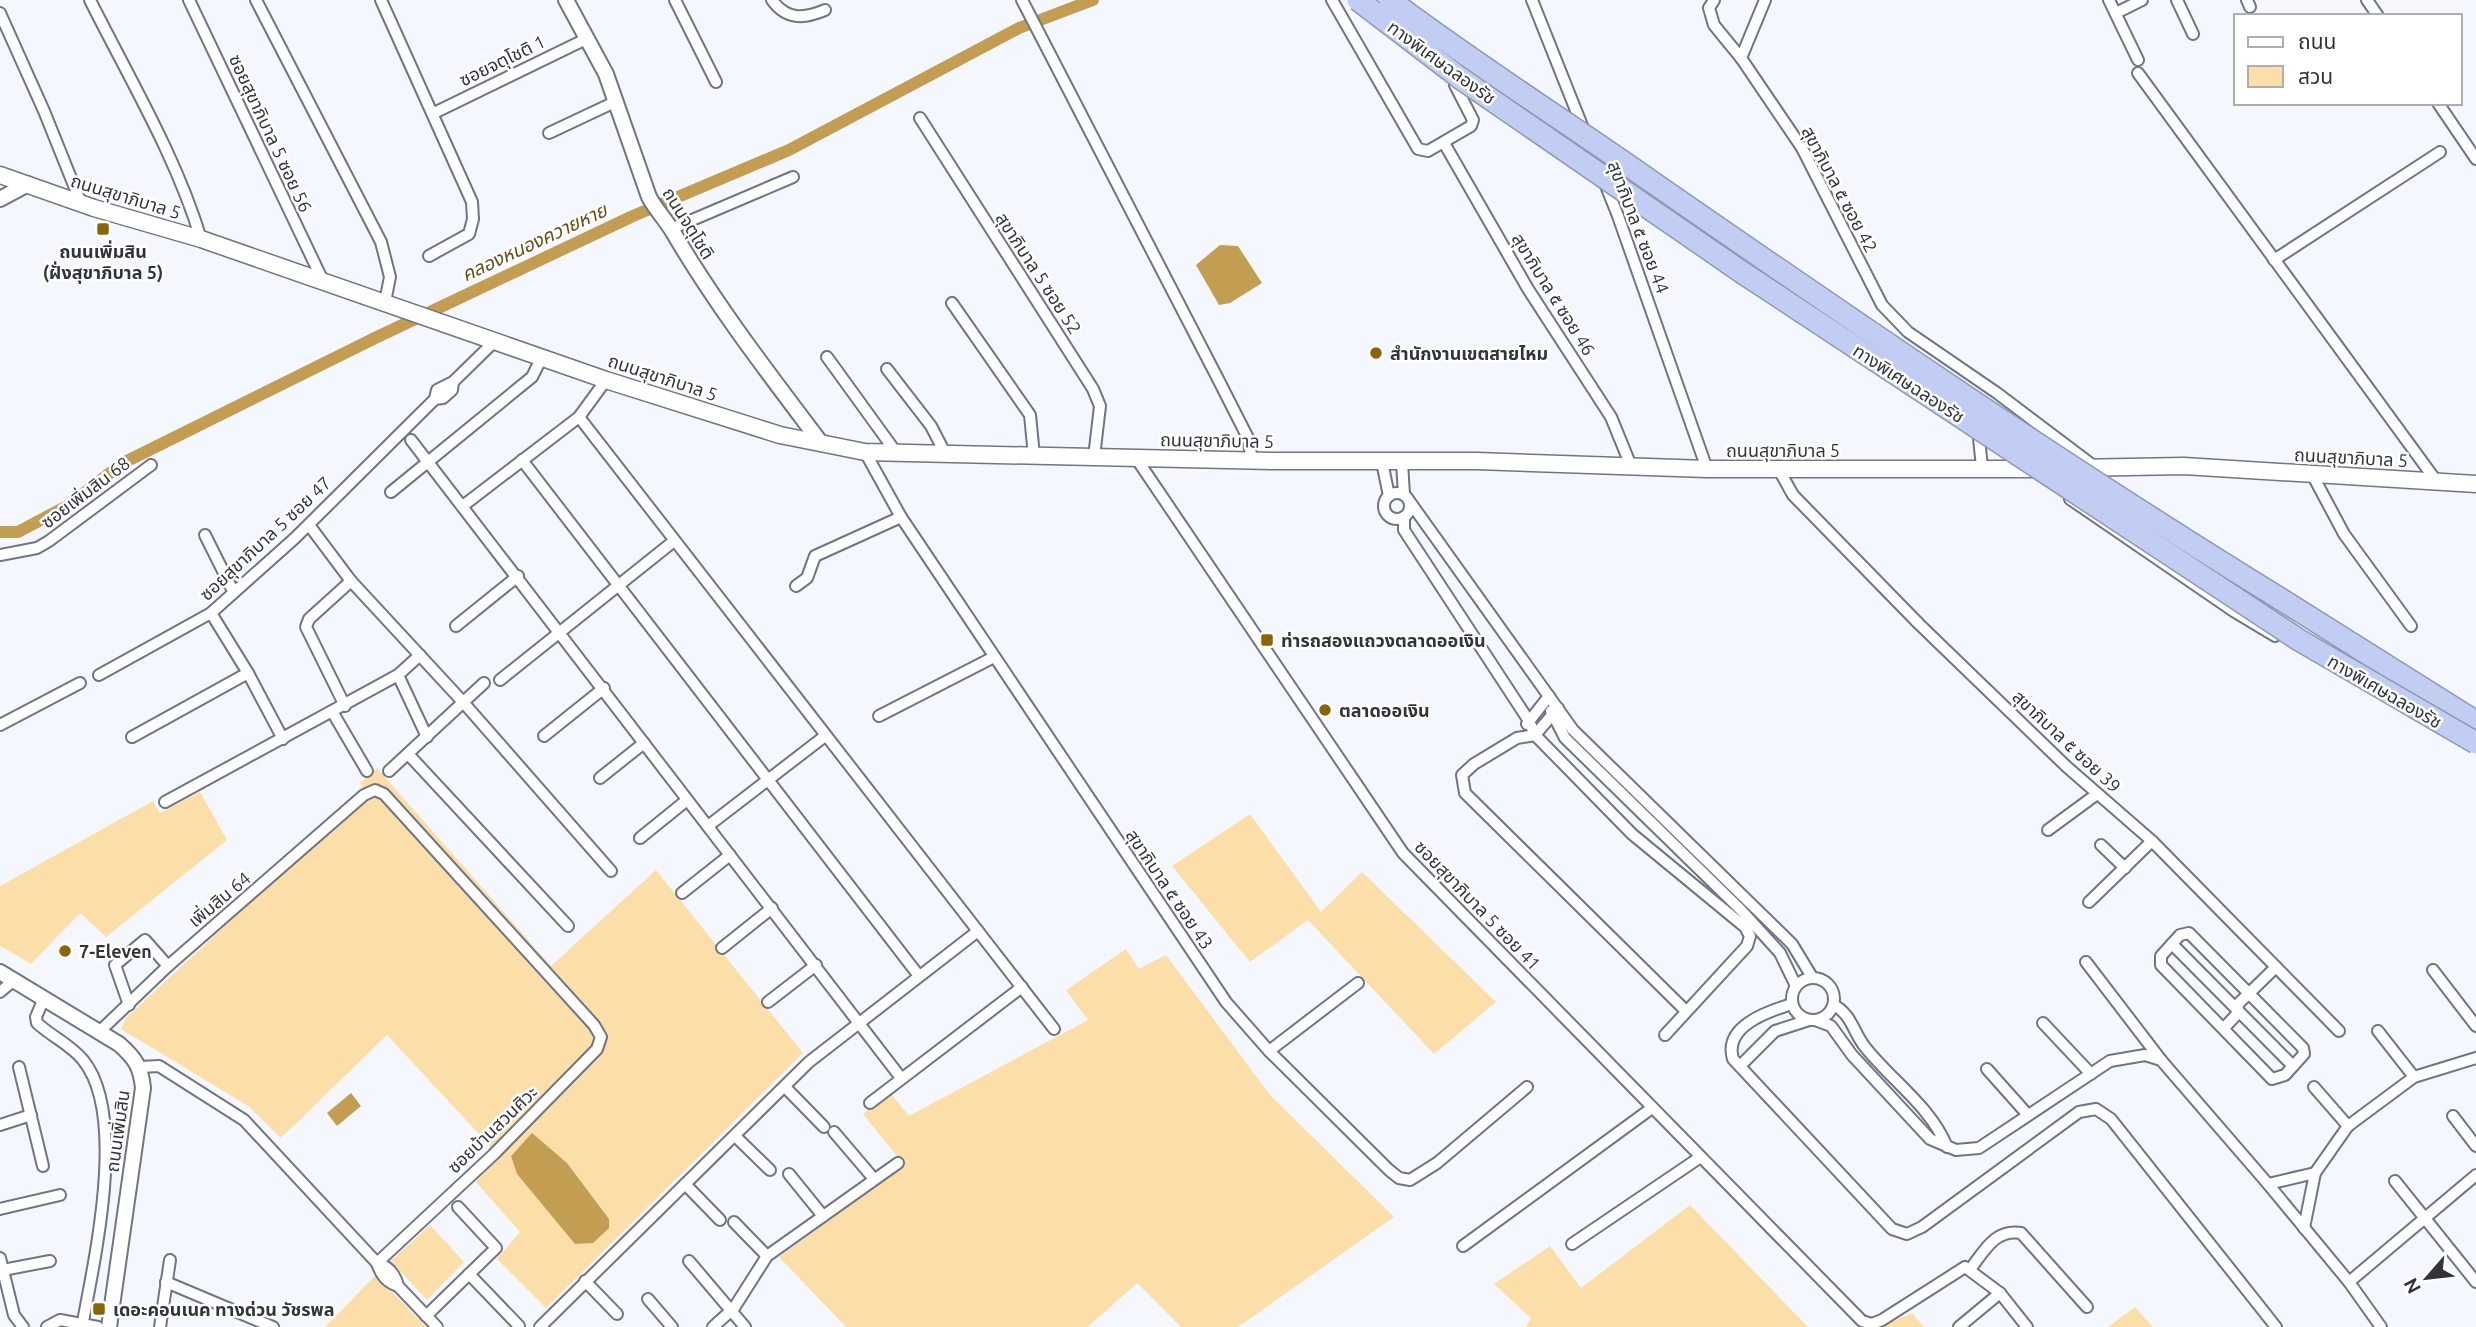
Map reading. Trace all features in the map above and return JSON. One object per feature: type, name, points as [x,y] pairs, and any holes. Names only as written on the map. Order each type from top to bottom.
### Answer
[{"type":"highway","name":"ทางพิเศษฉลองรัช","points":[[1358,0],[1460,78],[1754,280],[2299,640],[2476,743]]},
{"type":"highway","name":"ทางพิเศษฉลองรัช","points":[[1390,0],[1470,60],[1579,131],[1856,324],[2476,722]]},
{"type":"highway","points":[[2358,648],[2476,710]]},
{"type":"main road","name":"ถนนสุขาภิบาล 5","points":[[0,175],[81,204],[201,239],[606,380],[780,435],[865,452],[898,455],[1779,470],[2184,466],[2476,484]]},
{"type":"street","points":[[90,0],[162,142],[193,212],[201,239]]},
{"type":"street","name":"ซอยสุขาภิบาล 5 ซอย 56","points":[[189,0],[323,281]]},
{"type":"street","points":[[256,0],[381,242],[390,277],[385,302]]},
{"type":"street","points":[[382,0],[434,113],[473,210],[469,234],[429,256]]},
{"type":"street","name":"ถนนจตุโชติ","points":[[566,0],[617,101],[649,197],[659,215],[671,229],[728,320],[821,443]]},
{"type":"street","points":[[675,0],[716,82]]},
{"type":"street","points":[[772,0],[786,14],[799,18],[825,10]]},
{"type":"street","points":[[1022,0],[1224,390],[1248,438],[1252,460]]},
{"type":"street","points":[[1332,0],[1418,149],[1429,151],[1471,126],[1474,120],[1455,85]]},
{"type":"street","name":"สุขาภิบาล ๕ ซอย 44","points":[[1532,0],[1618,216],[1707,469]]},
{"type":"street","name":"สุขาภิบาล ๕ ซอย 42","points":[[1714,0],[1709,8],[1714,25],[1741,58],[1802,148],[1882,305],[1908,332],[1963,369],[2095,467]]},
{"type":"street","points":[[1741,58],[1765,0]]},
{"type":"street","points":[[2109,0],[2138,60]]},
{"type":"street","points":[[2116,13],[2142,0]]},
{"type":"street","points":[[2177,0],[2193,34]]},
{"type":"street","points":[[0,13],[44,111],[81,204]]},
{"type":"street","name":"ซอยจตุโชติ 1","points":[[434,113],[586,39]]},
{"type":"street","points":[[2138,73],[2437,482]]},
{"type":"street","points":[[550,133],[617,101]]},
{"type":"street","points":[[2439,105],[2476,159]]},
{"type":"street","name":"สุขาภิบาล 5 ซอย 52","points":[[920,118],[1093,389],[1100,406],[1094,457]]},
{"type":"street","name":"สุขาภิบาล ๕ ซอย 46","points":[[1444,143],[1528,289],[1612,417],[1631,466]]},
{"type":"street","points":[[2274,260],[2440,152]]},
{"type":"street","points":[[671,229],[793,177]]},
{"type":"street","points":[[0,199],[28,184]]},
{"type":"street","points":[[952,303],[1030,415],[1034,456]]},
{"type":"street","name":"ซอยสุขาภิบาล 5 ซอย 47","points":[[99,675],[211,613],[309,525],[435,399],[437,390],[453,382],[495,341]]},
{"type":"street","points":[[391,492],[532,377],[542,357]]},
{"type":"street","points":[[827,357],[898,455]]},
{"type":"street","points":[[887,369],[931,426],[946,455]]},
{"type":"street","points":[[1963,369],[1974,405],[1982,467]]},
{"type":"street","points":[[464,505],[579,417],[606,380]]},
{"type":"street","points":[[579,417],[1054,1029]]},
{"type":"street","points":[[411,440],[464,505],[901,1079]]},
{"type":"street","name":"สุขาภิบาล ๕ ซอย 43","points":[[865,452],[901,517],[1211,980],[1269,1051],[1389,1170],[1399,1178],[1410,1180],[1437,1163],[1527,1087]]},
{"type":"street","name":"ซอยสุขาภิบาล 5 ซอย 41","points":[[1136,458],[1403,853],[1699,1158],[1862,1321],[1872,1324],[1882,1320],[1962,1267],[1970,1268]]},
{"type":"street","points":[[522,460],[919,976]]},
{"type":"street","points":[[1382,462],[1389,496],[1385,508],[1389,515],[1396,519],[1404,517]]},
{"type":"street","points":[[1402,462],[1409,510],[1404,517],[1404,530],[1529,721],[1535,735],[1632,834],[1745,927],[1750,936],[1747,946],[1665,1035]]},
{"type":"street","name":"ซอยเพิ่มสิน 68","points":[[0,555],[37,548],[49,541],[150,465]]},
{"type":"street","points":[[2052,469],[2058,485],[2067,496],[2115,532],[2235,612],[2476,755]]},
{"type":"street","name":"สุขาภิบาล ๕ ซอย 39","points":[[1779,470],[1794,495],[1874,579],[2098,794],[2152,841],[2339,1031]]},
{"type":"street","points":[[2312,474],[2344,534],[2411,626]]},
{"type":"street","points":[[1389,496],[1396,493],[1407,499],[1531,668],[1556,711],[1573,730],[1792,944],[1812,977],[1829,983],[1834,994],[1834,1005],[1827,1016],[1774,1031],[1740,1066]]},
{"type":"street","points":[[796,586],[807,578],[815,556],[901,517]]},
{"type":"street","points":[[309,525],[351,581],[463,702],[611,871]]},
{"type":"street","points":[[205,535],[233,591]]},
{"type":"street","points":[[500,680],[674,541]]},
{"type":"street","points":[[456,626],[518,576]]},
{"type":"street","points":[[345,706],[306,626],[309,620],[351,581]]},
{"type":"street","points":[[211,613],[248,673],[283,739]]},
{"type":"street","points":[[165,802],[333,713],[398,675],[420,655]]},
{"type":"street","points":[[879,716],[994,657]]},
{"type":"street","points":[[132,737],[248,673]]},
{"type":"street","points":[[398,675],[427,737]]},
{"type":"street","points":[[0,725],[79,683]]},
{"type":"street","points":[[389,771],[484,683]]},
{"type":"street","points":[[544,736],[604,688]]},
{"type":"street","points":[[1517,738],[1547,698]]},
{"type":"street","points":[[1556,711],[1535,735],[1517,738],[1474,764],[1462,775],[1465,793],[1686,1012]]},
{"type":"street","points":[[1556,711],[1564,738],[1741,910],[1780,953],[1796,986],[1792,1004],[1798,1014],[1830,1026],[1852,1055],[1930,1139],[1947,1147],[1979,1148],[2110,1061],[2145,1055],[2161,1060]]},
{"type":"street","points":[[333,713],[367,771]]},
{"type":"street","points":[[708,826],[825,736]]},
{"type":"street","points":[[600,778],[644,743]]},
{"type":"street","points":[[408,754],[568,926]]},
{"type":"street","name":"ซอยบ้านสวนศิวะ","points":[[364,795],[375,790],[384,794],[557,984],[601,1037],[597,1049],[494,1154],[377,1263]]},
{"type":"street","points":[[2048,830],[2098,794]]},
{"type":"street","name":"เพิ่มสิน 64","points":[[99,1032],[167,965],[364,795]]},
{"type":"street","points":[[640,838],[687,800]]},
{"type":"street","points":[[2089,902],[2152,841]]},
{"type":"street","points":[[2101,845],[2125,868]]},
{"type":"street","points":[[682,893],[730,855]]},
{"type":"street","points":[[722,948],[772,908]]},
{"type":"street","points":[[540,1327],[809,1062],[978,931]]},
{"type":"street","points":[[2189,933],[2302,1048],[2304,1054],[2285,1075],[2272,1079],[2161,965],[2161,956],[2172,944],[2180,935],[2189,933]]},
{"type":"street","points":[[129,1005],[115,965],[145,940],[167,965]]},
{"type":"street","points":[[2172,944],[2294,1066]]},
{"type":"street","points":[[2085,962],[2161,1060],[2349,1282],[2381,1327]]},
{"type":"street","points":[[768,1002],[816,965]]},
{"type":"street","points":[[2224,1028],[2238,1010],[2238,1004],[2276,967]]},
{"type":"street","points":[[2433,970],[2476,1026]]},
{"type":"street","name":"ถนนเพิ่มสิน","points":[[0,972],[99,1032],[128,1052],[140,1067],[143,1088],[108,1327]]},
{"type":"street","points":[[1796,986],[1812,977]]},
{"type":"street","points":[[0,992],[14,980]]},
{"type":"street","points":[[1269,1051],[1358,983]]},
{"type":"street","points":[[870,1103],[1022,987]]},
{"type":"street","points":[[44,998],[36,1017],[37,1023],[68,1044],[83,1060],[95,1081],[107,1158],[83,1325]]},
{"type":"street","points":[[1792,1004],[1758,1014],[1733,1040],[1731,1050],[1740,1066],[1892,1229],[1907,1234],[1922,1227],[2079,1112],[2096,1108],[2111,1119],[2276,1327]]},
{"type":"street","points":[[1834,1005],[1846,1012],[1864,1046],[1940,1130],[1947,1147]]},
{"type":"street","points":[[2043,1023],[2091,1074]]},
{"type":"street","points":[[2378,1031],[2414,1077]]},
{"type":"street","points":[[1852,1055],[1864,1046]]},
{"type":"street","points":[[2304,1228],[2315,1173],[2348,1126],[2414,1077],[2476,1058]]},
{"type":"street","points":[[140,1067],[159,1066],[244,1120],[377,1263],[391,1271],[398,1286],[436,1327]]},
{"type":"street","points":[[19,1067],[43,1167]]},
{"type":"street","points":[[1987,1069],[2028,1115]]},
{"type":"street","points":[[1888,1095],[1899,1084]]},
{"type":"street","points":[[785,1087],[874,1179]]},
{"type":"street","points":[[2314,1087],[2348,1126]]},
{"type":"street","points":[[1463,1246],[1652,1108]]},
{"type":"street","points":[[0,1125],[31,1115]]},
{"type":"street","points":[[2453,1116],[2476,1146]]},
{"type":"street","points":[[735,1136],[770,1171]]},
{"type":"street","points":[[1572,1244],[1699,1158]]},
{"type":"street","points":[[713,1327],[731,1311],[767,1256],[898,1163]]},
{"type":"street","points":[[2268,1184],[2315,1173]]},
{"type":"street","points":[[789,1174],[823,1216]]},
{"type":"street","points":[[2349,1282],[2476,1175]]},
{"type":"street","points":[[2395,1181],[2476,1282]]},
{"type":"street","points":[[685,1184],[720,1220]]},
{"type":"street","points":[[0,1209],[60,1195]]},
{"type":"street","points":[[426,1316],[496,1248],[458,1207]]},
{"type":"street","points":[[734,1222],[767,1256]]},
{"type":"street","points":[[2026,1327],[2000,1293],[1970,1268],[1996,1237],[2008,1231],[2021,1233],[2087,1307]]},
{"type":"street","points":[[0,1258],[14,1315],[23,1327]]},
{"type":"street","points":[[160,1327],[170,1260]]},
{"type":"street","points":[[3,1270],[50,1261]]},
{"type":"street","points":[[689,1261],[745,1327]]},
{"type":"street","points":[[469,1274],[519,1326]]},
{"type":"street","points":[[585,1281],[617,1314]]},
{"type":"street","points":[[166,1282],[273,1327]]},
{"type":"street","points":[[1959,1327],[2000,1293]]},
{"type":"street","points":[[648,1299],[673,1327]]},
{"type":"street","points":[[47,1327],[60,1321],[98,1327]]},
{"type":"green space","points":[[377,768],[551,966],[656,870],[803,1053],[546,1308],[497,1259],[520,1232],[476,1182],[490,1146],[387,1035],[281,1138],[248,1106],[121,1029],[126,1018],[257,896],[370,799],[360,783]],"holes":[[[532,1134],[567,1163],[609,1219],[575,1244],[511,1155]]]},
{"type":"green space","points":[[200,792],[227,840],[106,937],[80,913],[31,964],[0,946],[0,886],[153,801],[160,813]]},
{"type":"green space","points":[[1250,814],[1321,912],[1362,872],[1496,1002],[1434,1054],[1308,920],[1250,962],[1172,866]]},
{"type":"green space","points":[[1126,949],[1139,969],[1166,955],[1270,1095],[1394,1217],[1238,1327],[1181,1327],[1137,1283],[1088,1327],[846,1327],[779,1257],[905,1166],[863,1114],[891,1094],[909,1116],[1088,1020],[1066,990]]},
{"type":"green space","points":[[1690,1205],[1808,1327],[1526,1327],[1531,1318],[1494,1284],[1550,1246],[1581,1288]]},
{"type":"green space","points":[[430,1225],[464,1262],[427,1300],[391,1261]]},
{"type":"green space","points":[[376,1275],[426,1327],[325,1327]]},
{"type":"green space","points":[[2135,1307],[2153,1327],[2108,1327]]},
{"type":"green space","points":[[1912,1313],[1924,1327],[1880,1327]]},
{"type":"shaded area","points":[[1220,245],[1238,246],[1262,283],[1230,303],[1219,305],[1196,265]]},
{"type":"shaded area","points":[[351,1093],[361,1106],[337,1126],[327,1113]]},
{"type":"shaded area","points":[[532,1133],[567,1163],[609,1219],[609,1228],[593,1243],[575,1244],[517,1174],[511,1156]]},
{"type":"waterway","name":"คลองหนองควายหาย","points":[[0,532],[18,532],[67,506],[123,463],[375,338],[633,216],[789,150],[1019,28],[1093,0]]},
{"type":"place","name":"ถนนเพิ่มสิน (ฝั่งสุขาภิบาล 5)","points":[[103,229]]},
{"type":"place","name":"สำนักงานเขตสายไหม","points":[[1376,353]]},
{"type":"place","name":"ท่ารถสองแถวงตลาดออเงิน","points":[[1267,640]]},
{"type":"place","name":"ตลาดออเงิน","points":[[1325,710]]},
{"type":"place","name":"7-Eleven","points":[[65,951]]},
{"type":"place","name":"เดอะคอนเนค ทางด่วน วัชรพล","points":[[99,1309]]}]
